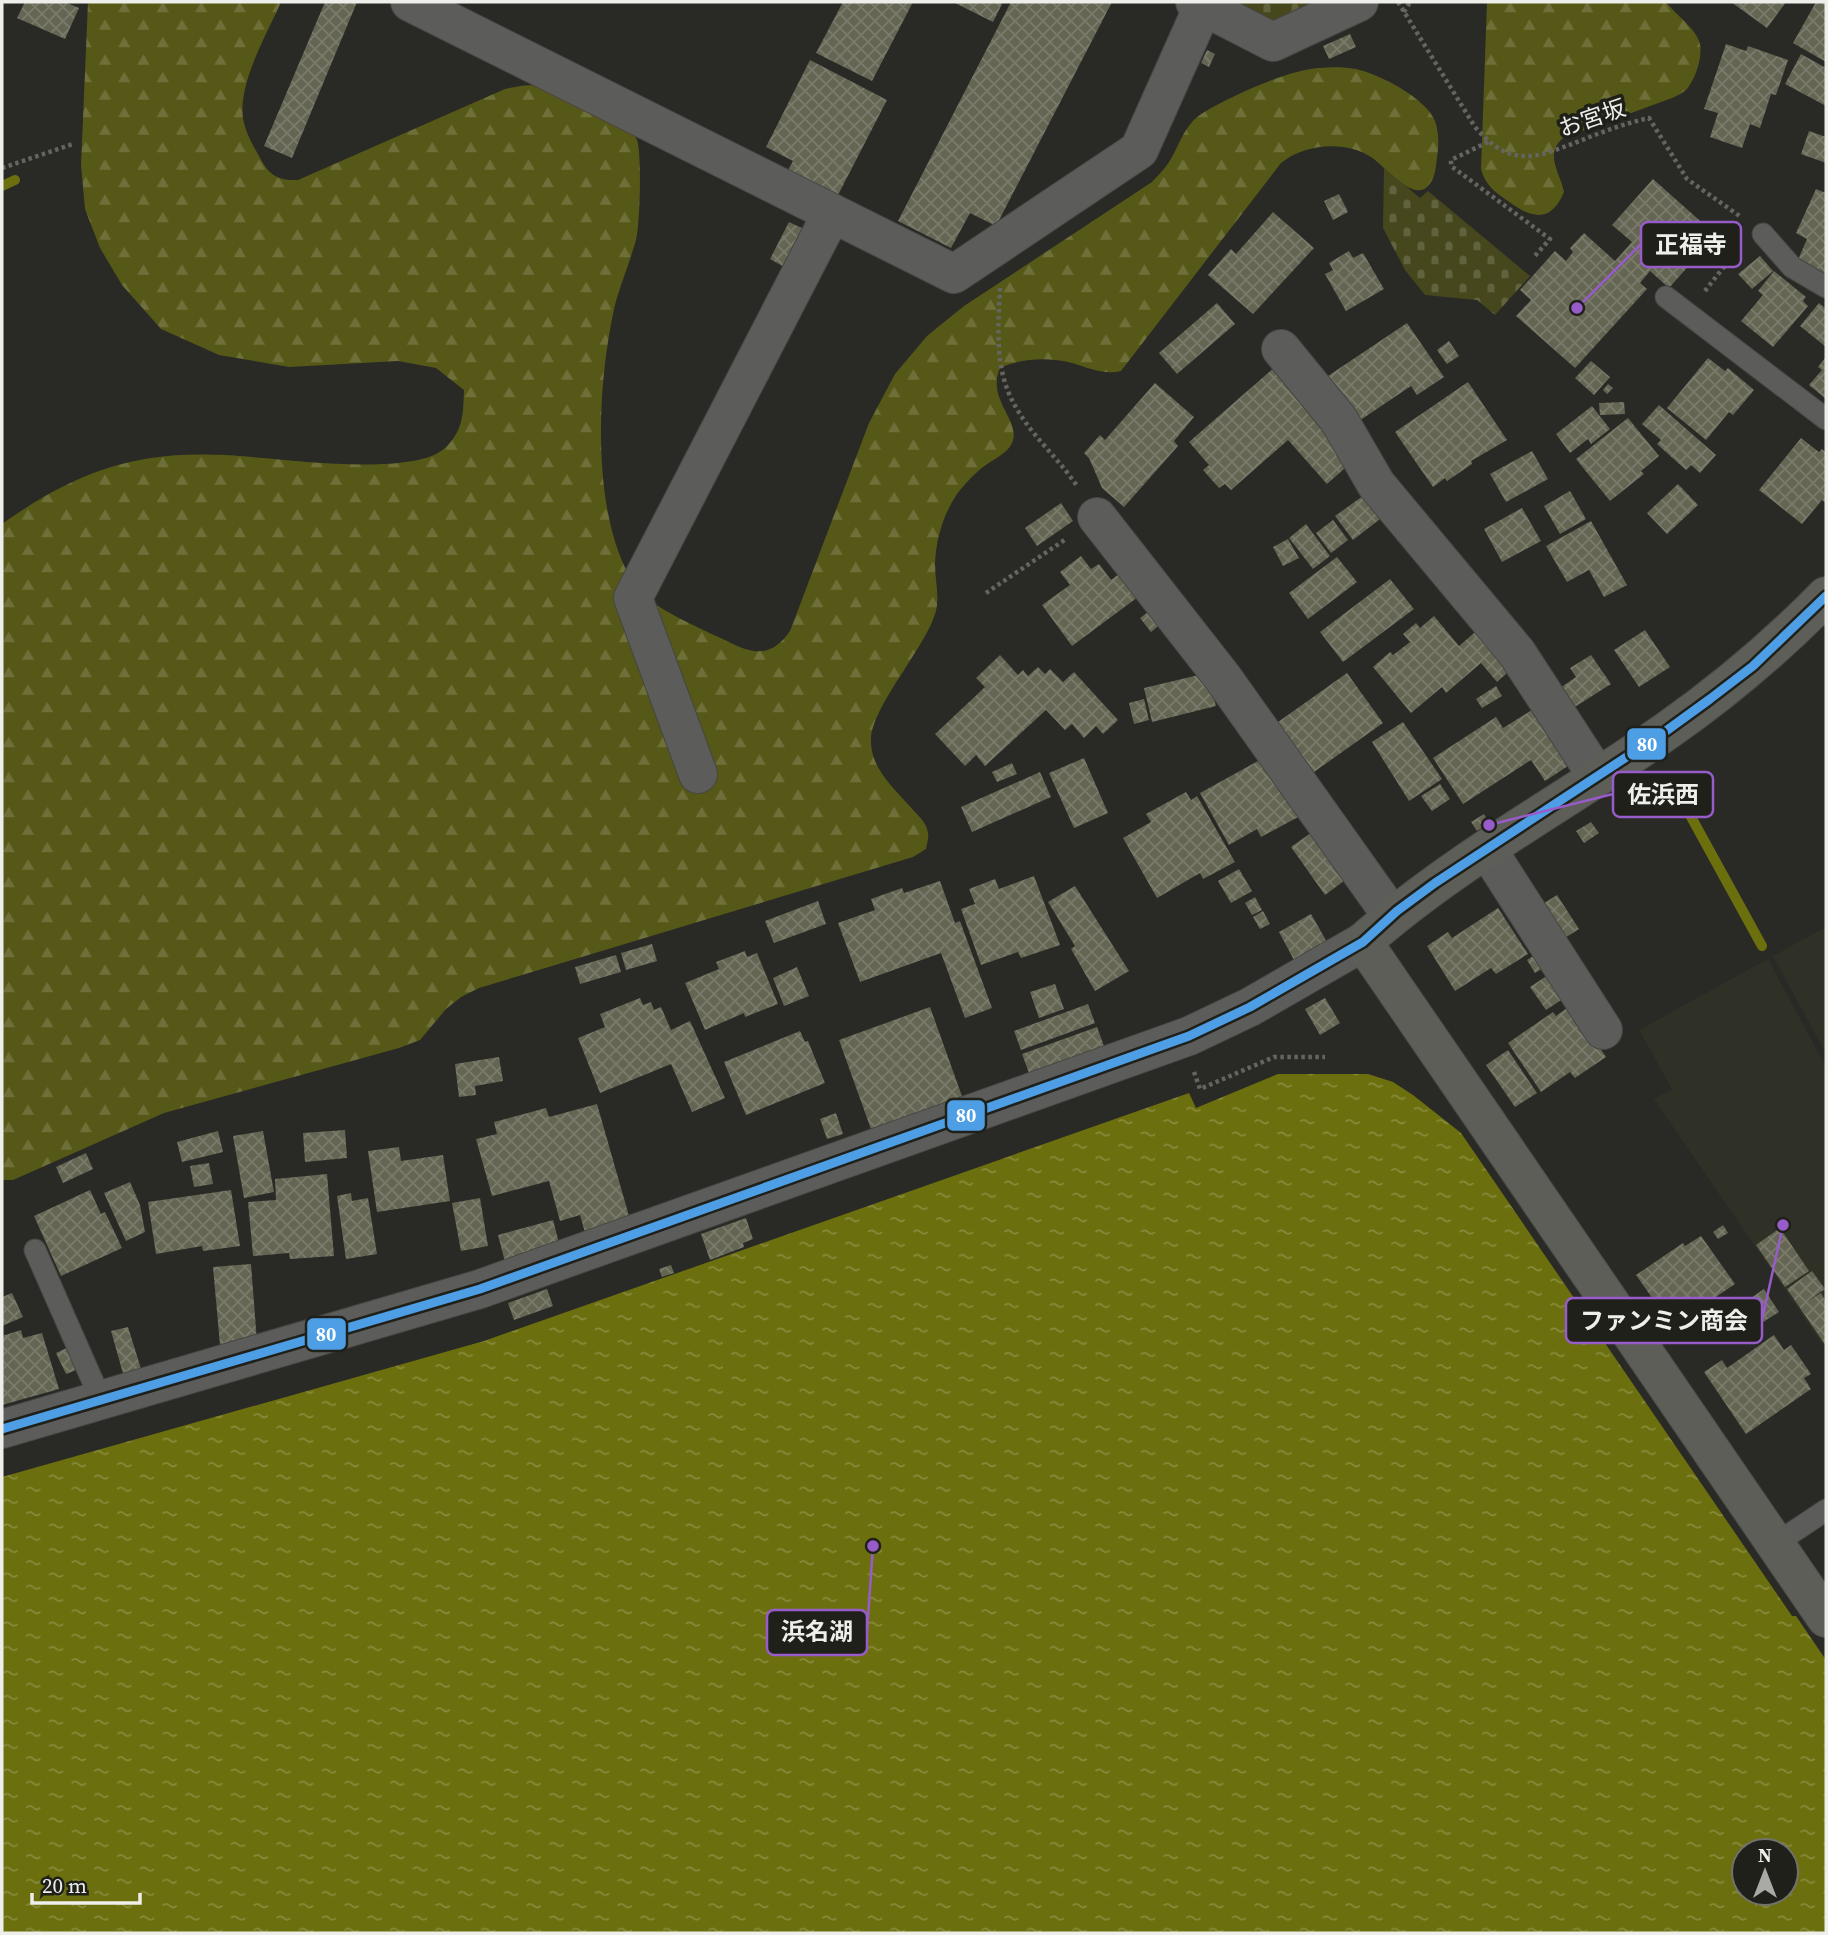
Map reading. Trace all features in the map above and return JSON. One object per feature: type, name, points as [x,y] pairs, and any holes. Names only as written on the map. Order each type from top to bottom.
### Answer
[{"type":"street","points":[[410,2],[954,274],[1139,150],[1201,3],[1272,42],[1359,2]]},
{"type":"street","points":[[698,774],[633,598],[832,213]]},
{"type":"street","points":[[1281,349],[1348,432],[1367,472],[1376,484],[1517,653],[1597,776]]},
{"type":"street","points":[[1097,517],[1223,678],[1392,916]]},
{"type":"street","points":[[2,1429],[480,1289],[1189,1036],[1250,1007],[1363,942],[1435,883],[1666,731],[1721,691],[1753,666],[1826,596]]},
{"type":"street","points":[[1487,849],[1603,1030]]},
{"type":"street","points":[[1363,942],[1826,1618]]},
{"type":"lane","points":[[1763,234],[1792,267],[1826,287]]},
{"type":"lane","points":[[1666,297],[1826,419]]},
{"type":"lane","points":[[35,1250],[102,1399]]},
{"type":"lane","points":[[1775,1544],[1826,1510]]},
{"type":"path","name":"お宮坂","points":[[1398,2],[1475,127],[1488,142],[1505,152],[1525,156],[1545,153],[1649,118],[1687,179],[1763,234]]},
{"type":"path","points":[[1404,12],[1410,2]]},
{"type":"path","points":[[1488,142],[1451,160],[1451,166],[1550,239],[1533,258]]},
{"type":"path","points":[[2,168],[73,144]]},
{"type":"path","points":[[1688,314],[1723,268],[1763,234]]},
{"type":"path","points":[[986,593],[1097,517],[1060,461],[1017,411],[1006,388],[999,364],[998,338],[1002,242]]},
{"type":"path","points":[[1196,1078],[1200,1088],[1275,1057],[1325,1057]]},
{"type":"shaded area","points":[[1826,927],[1826,1054],[1773,956]]},
{"type":"shaded area","points":[[1768,959],[1826,1067],[1826,1350],[1654,1099],[1672,1089],[1639,1030]]},
{"type":"green space","points":[[88,2],[281,2],[249,74],[243,104],[246,128],[260,158],[271,173],[280,178],[298,180],[505,89],[521,86],[547,88],[629,126],[639,148],[640,190],[634,248],[616,301],[604,369],[601,447],[610,524],[621,558],[643,595],[694,626],[740,647],[757,651],[771,649],[790,631],[869,423],[895,374],[927,336],[964,306],[1152,182],[1168,164],[1185,131],[1199,115],[1246,91],[1293,73],[1324,68],[1356,69],[1401,88],[1430,112],[1438,134],[1438,153],[1432,181],[1421,190],[1406,186],[1371,157],[1350,148],[1325,146],[1290,157],[1281,163],[1121,371],[1102,372],[1045,359],[1026,360],[1000,368],[997,390],[1012,426],[1012,443],[1003,454],[969,480],[948,510],[941,527],[936,555],[937,598],[934,617],[879,712],[871,740],[879,770],[926,827],[926,849],[913,857],[479,988],[446,1009],[420,1040],[164,1113],[13,1180],[2,1180],[2,524],[36,501],[72,482],[110,467],[151,458],[216,455],[373,464],[428,457],[445,448],[456,435],[463,406],[464,390],[436,368],[398,361],[289,367],[219,355],[161,329],[122,285],[100,248],[85,209],[81,165]]},
{"type":"green space","points":[[1225,2],[1327,2],[1273,27]]},
{"type":"green space","points":[[1487,2],[1666,2],[1697,36],[1700,46],[1698,66],[1690,84],[1678,95],[1563,138],[1557,144],[1554,157],[1564,192],[1559,202],[1547,213],[1540,215],[1525,212],[1495,191],[1488,184],[1481,169]]},
{"type":"green space","points":[[1384,168],[1420,198],[1428,191],[1530,276],[1495,315],[1477,300],[1425,295],[1405,270],[1383,228]]},
{"type":"water","points":[[1278,1074],[1368,1074],[1393,1082],[1461,1133],[1792,1616],[1796,1616],[1826,1660],[1826,1933],[2,1933],[2,1477],[484,1341],[1189,1093],[1196,1108]]},
{"type":"building","points":[[25,2],[65,2],[79,8],[65,39],[17,18]]},
{"type":"building","points":[[325,2],[357,2],[292,158],[264,146]]},
{"type":"building","points":[[843,2],[913,2],[872,81],[816,53]]},
{"type":"building","points":[[953,2],[1003,2],[993,22]]},
{"type":"building","points":[[1011,2],[1112,2],[996,226],[970,213],[951,248],[898,221]]},
{"type":"building","points":[[1731,2],[1786,2],[1767,28]]},
{"type":"building","points":[[1816,2],[1826,2],[1826,62],[1793,43]]},
{"type":"building","points":[[1350,34],[1356,47],[1329,59],[1323,46]]},
{"type":"building","points":[[1726,44],[1746,51],[1748,46],[1788,60],[1776,95],[1771,94],[1760,128],[1750,124],[1742,148],[1710,137],[1718,113],[1704,109]]},
{"type":"building","points":[[1207,50],[1215,54],[1209,67],[1201,63]]},
{"type":"building","points":[[1801,54],[1826,68],[1826,106],[1785,84]]},
{"type":"building","points":[[810,60],[887,100],[838,195],[788,170],[793,161],[766,147]]},
{"type":"building","points":[[1809,131],[1826,137],[1826,163],[1801,154]]},
{"type":"building","points":[[1653,179],[1716,235],[1669,288],[1650,271],[1640,283],[1647,289],[1575,368],[1516,316],[1531,300],[1520,290],[1555,251],[1566,261],[1573,252],[1570,248],[1584,233],[1615,261],[1632,242],[1612,225]]},
{"type":"building","points":[[1816,189],[1826,193],[1826,275],[1797,262],[1807,239],[1796,233]]},
{"type":"building","points":[[1339,194],[1348,212],[1333,220],[1324,201]]},
{"type":"building","points":[[1273,212],[1314,248],[1253,314],[1208,275],[1231,249],[1236,254]]},
{"type":"building","points":[[789,222],[806,230],[786,268],[770,259]]},
{"type":"building","points":[[1349,251],[1353,258],[1363,253],[1384,289],[1346,311],[1325,274],[1333,270],[1329,263]]},
{"type":"building","points":[[1760,256],[1773,271],[1752,289],[1738,274]]},
{"type":"building","points":[[1774,271],[1806,297],[1803,301],[1808,306],[1773,347],[1741,321],[1763,295],[1758,291]]},
{"type":"building","points":[[1217,303],[1235,324],[1177,374],[1159,353]]},
{"type":"building","points":[[1819,303],[1826,309],[1826,347],[1800,326]]},
{"type":"building","points":[[1407,323],[1444,377],[1417,395],[1411,386],[1359,421],[1319,382]]},
{"type":"building","points":[[1449,341],[1459,356],[1447,364],[1437,350]]},
{"type":"building","points":[[1826,357],[1826,399],[1809,385],[1822,370],[1818,367]]},
{"type":"building","points":[[1708,358],[1725,371],[1728,368],[1754,390],[1733,415],[1729,412],[1706,440],[1667,408]]},
{"type":"building","points":[[1591,361],[1610,377],[1594,395],[1575,378]]},
{"type":"building","points":[[1277,365],[1352,462],[1327,484],[1288,440],[1231,490],[1225,484],[1219,488],[1203,470],[1209,465],[1189,442]]},
{"type":"building","points":[[1468,382],[1507,440],[1471,461],[1472,464],[1447,481],[1445,478],[1433,487],[1395,432]]},
{"type":"building","points":[[1155,383],[1194,417],[1174,441],[1178,446],[1124,507],[1102,488],[1089,458],[1084,453],[1100,435],[1105,440]]},
{"type":"building","points":[[1608,384],[1613,388],[1607,394],[1603,390]]},
{"type":"building","points":[[1624,402],[1625,414],[1600,415],[1599,403]]},
{"type":"building","points":[[1659,405],[1716,455],[1700,473],[1691,465],[1686,470],[1657,444],[1661,440],[1642,424]]},
{"type":"building","points":[[1592,406],[1610,429],[1591,444],[1588,439],[1570,453],[1556,434]]},
{"type":"building","points":[[1628,418],[1659,456],[1641,471],[1644,474],[1610,501],[1576,459]]},
{"type":"building","points":[[1801,438],[1819,452],[1822,449],[1826,453],[1826,503],[1822,500],[1802,524],[1759,490]]},
{"type":"building","points":[[1532,451],[1548,479],[1506,502],[1490,474]]},
{"type":"building","points":[[1678,484],[1698,505],[1667,534],[1647,513]]},
{"type":"building","points":[[1570,491],[1586,519],[1560,534],[1544,506]]},
{"type":"building","points":[[1367,493],[1384,516],[1353,540],[1335,516]]},
{"type":"building","points":[[1061,503],[1073,521],[1037,546],[1025,528]]},
{"type":"building","points":[[1522,508],[1541,541],[1502,562],[1484,529]]},
{"type":"building","points":[[1333,520],[1348,540],[1331,553],[1316,533]]},
{"type":"building","points":[[1591,521],[1627,585],[1604,597],[1589,570],[1567,582],[1546,546]]},
{"type":"building","points":[[1306,524],[1330,556],[1313,569],[1289,538]]},
{"type":"building","points":[[1288,539],[1299,558],[1283,566],[1273,547]]},
{"type":"building","points":[[1081,556],[1091,569],[1099,564],[1111,580],[1120,573],[1138,597],[1072,646],[1042,605],[1070,585],[1060,572]]},
{"type":"building","points":[[1337,557],[1357,582],[1308,619],[1289,593]]},
{"type":"building","points":[[1390,579],[1414,609],[1343,662],[1320,632]]},
{"type":"building","points":[[1152,609],[1162,623],[1151,632],[1140,618]]},
{"type":"building","points":[[1434,616],[1459,646],[1481,627],[1514,667],[1497,682],[1481,663],[1446,693],[1442,687],[1411,713],[1373,667],[1390,652],[1393,655],[1410,642],[1403,634],[1416,623],[1420,628]]},
{"type":"building","points":[[1645,630],[1670,667],[1639,687],[1614,650]]},
{"type":"building","points":[[1000,655],[1018,675],[1023,670],[1028,676],[1038,667],[1045,674],[1050,669],[1063,682],[1074,672],[1118,720],[1103,734],[1096,726],[1084,738],[1072,724],[1065,730],[1046,710],[985,766],[976,755],[965,766],[935,734],[985,687],[976,678]]},
{"type":"building","points":[[1591,655],[1611,684],[1570,710],[1557,690],[1576,677],[1570,668]]},
{"type":"building","points":[[1207,673],[1216,706],[1152,722],[1144,688]]},
{"type":"building","points":[[1347,673],[1383,723],[1307,777],[1271,727]]},
{"type":"building","points":[[1496,686],[1502,696],[1482,708],[1476,699]]},
{"type":"building","points":[[1144,699],[1149,720],[1134,724],[1129,703]]},
{"type":"building","points":[[1535,708],[1571,764],[1545,781],[1531,760],[1463,804],[1433,758],[1496,717],[1503,728]]},
{"type":"building","points":[[1403,722],[1442,779],[1409,801],[1372,742]]},
{"type":"building","points":[[1267,756],[1300,816],[1261,837],[1257,829],[1229,845],[1200,793]]},
{"type":"building","points":[[1084,758],[1108,813],[1074,828],[1049,773]]},
{"type":"building","points":[[1012,763],[1017,774],[997,782],[992,772]]},
{"type":"building","points":[[1040,772],[1051,797],[972,832],[961,807]]},
{"type":"building","points":[[1440,784],[1450,799],[1432,811],[1421,796]]},
{"type":"building","points":[[1186,792],[1191,800],[1197,796],[1235,862],[1203,879],[1200,873],[1157,898],[1123,838],[1151,822],[1146,814]]},
{"type":"building","points":[[1484,814],[1489,823],[1477,831],[1471,822]]},
{"type":"building","points":[[1591,822],[1599,833],[1584,843],[1576,831]]},
{"type":"building","points":[[1318,828],[1352,875],[1325,895],[1291,847]]},
{"type":"building","points":[[1239,869],[1252,891],[1231,903],[1218,881]]},
{"type":"building","points":[[1034,876],[1060,945],[1021,958],[1018,952],[981,965],[961,909],[975,904],[969,889],[995,879],[999,889]]},
{"type":"building","points":[[940,881],[955,923],[960,921],[992,1008],[965,1018],[941,953],[860,982],[838,923],[875,910],[871,899],[902,888],[904,893]]},
{"type":"building","points":[[1075,886],[1129,971],[1095,991],[1071,949],[1075,946],[1048,902]]},
{"type":"building","points":[[1557,895],[1579,929],[1560,941],[1538,907]]},
{"type":"building","points":[[1255,897],[1262,910],[1252,915],[1245,903]]},
{"type":"building","points":[[818,901],[826,924],[774,943],[765,921]]},
{"type":"building","points":[[1498,908],[1528,954],[1496,974],[1491,968],[1455,991],[1427,946],[1448,932],[1452,938]]},
{"type":"building","points":[[1263,911],[1270,924],[1260,929],[1253,917]]},
{"type":"building","points":[[1311,914],[1327,942],[1294,960],[1279,932]]},
{"type":"building","points":[[652,944],[657,961],[626,970],[621,953]]},
{"type":"building","points":[[745,951],[747,957],[757,953],[778,1004],[745,1017],[744,1013],[705,1030],[685,983],[719,969],[716,962]]},
{"type":"building","points":[[1538,953],[1547,966],[1535,973],[1527,960]]},
{"type":"building","points":[[616,955],[621,972],[580,984],[575,967]]},
{"type":"building","points":[[797,967],[809,996],[784,1006],[773,978]]},
{"type":"building","points":[[1551,973],[1566,997],[1546,1010],[1530,987]]},
{"type":"building","points":[[1055,984],[1064,1009],[1039,1018],[1030,992]]},
{"type":"building","points":[[640,998],[643,1005],[651,1002],[654,1010],[661,1007],[671,1030],[690,1021],[725,1098],[692,1112],[671,1064],[600,1093],[578,1038],[605,1027],[600,1014]]},
{"type":"building","points":[[1325,998],[1340,1023],[1320,1035],[1305,1009]]},
{"type":"building","points":[[1088,1004],[1095,1023],[1021,1050],[1014,1031]]},
{"type":"building","points":[[1571,1005],[1606,1057],[1575,1078],[1570,1072],[1541,1092],[1508,1043],[1553,1012],[1556,1016]]},
{"type":"building","points":[[930,1007],[963,1099],[872,1132],[839,1040]]},
{"type":"building","points":[[1097,1027],[1104,1046],[1029,1073],[1022,1054]]},
{"type":"building","points":[[800,1031],[805,1042],[808,1041],[825,1083],[746,1115],[724,1062]]},
{"type":"building","points":[[1508,1050],[1537,1093],[1515,1107],[1486,1065]]},
{"type":"building","points":[[499,1057],[503,1081],[475,1086],[476,1095],[459,1097],[455,1064]]},
{"type":"building","points":[[597,1104],[631,1223],[586,1236],[580,1215],[560,1221],[549,1181],[492,1196],[476,1139],[497,1134],[494,1122],[546,1108],[549,1117]]},
{"type":"building","points":[[836,1113],[843,1134],[827,1139],[820,1119]]},
{"type":"building","points":[[345,1130],[347,1158],[305,1162],[303,1133]]},
{"type":"building","points":[[218,1131],[223,1152],[182,1162],[177,1142]]},
{"type":"building","points":[[263,1131],[274,1192],[244,1198],[233,1136]]},
{"type":"building","points":[[399,1147],[401,1161],[443,1155],[450,1201],[377,1212],[368,1151]]},
{"type":"building","points":[[86,1153],[93,1169],[63,1183],[56,1167]]},
{"type":"building","points":[[209,1163],[213,1184],[194,1187],[190,1166]]},
{"type":"building","points":[[327,1174],[334,1256],[290,1259],[289,1253],[253,1256],[248,1202],[276,1200],[275,1179]]},
{"type":"building","points":[[130,1182],[140,1205],[145,1232],[126,1241],[104,1193]]},
{"type":"building","points":[[90,1190],[101,1214],[105,1212],[122,1248],[61,1276],[34,1216]]},
{"type":"building","points":[[231,1190],[240,1246],[203,1251],[202,1246],[156,1254],[148,1202]]},
{"type":"building","points":[[351,1193],[352,1201],[368,1198],[377,1254],[346,1259],[337,1196]]},
{"type":"building","points":[[480,1198],[488,1246],[461,1251],[452,1203]]},
{"type":"building","points":[[746,1218],[753,1239],[743,1243],[744,1247],[710,1260],[701,1234]]},
{"type":"building","points":[[553,1220],[560,1247],[505,1262],[498,1235]]},
{"type":"building","points":[[1723,1225],[1728,1233],[1718,1239],[1713,1232]]},
{"type":"building","points":[[1780,1228],[1809,1271],[1785,1287],[1756,1245]]},
{"type":"building","points":[[1701,1236],[1735,1284],[1701,1307],[1697,1302],[1669,1322],[1636,1275],[1683,1243],[1685,1246]]},
{"type":"building","points":[[251,1264],[257,1342],[220,1345],[213,1267]]},
{"type":"building","points":[[671,1265],[674,1273],[662,1277],[659,1269]]},
{"type":"building","points":[[1812,1271],[1825,1289],[1806,1302],[1821,1293],[1826,1302],[1826,1346],[1787,1289]]},
{"type":"building","points":[[547,1289],[553,1306],[514,1320],[508,1303]]},
{"type":"building","points":[[1764,1289],[1779,1312],[1760,1324],[1745,1302]]},
{"type":"building","points":[[12,1293],[23,1317],[2,1326],[2,1297]]},
{"type":"building","points":[[128,1327],[142,1372],[124,1377],[111,1331]]},
{"type":"building","points":[[21,1330],[23,1338],[42,1333],[59,1389],[2,1405],[2,1336]]},
{"type":"building","points":[[1774,1335],[1784,1350],[1791,1345],[1811,1374],[1804,1378],[1811,1389],[1746,1434],[1704,1372],[1722,1360],[1727,1368]]},
{"type":"building","points":[[69,1347],[79,1369],[66,1374],[56,1353]]},
{"type":"waterway","points":[[2,186],[15,180]]},
{"type":"waterway","points":[[1673,784],[1762,946]]},
{"type":"transit line","name":"80","points":[[2,1429],[480,1289],[1189,1036],[1250,1007],[1363,942],[1397,911],[1435,883],[1666,731],[1710,699],[1753,666],[1826,596]]},
{"type":"place","name":"正福寺","points":[[1577,308]]},
{"type":"place","name":"佐浜西","points":[[1489,825]]},
{"type":"place","name":"ファンミン商会","points":[[1783,1225]]},
{"type":"place","name":"浜名湖","points":[[873,1546]]}]
